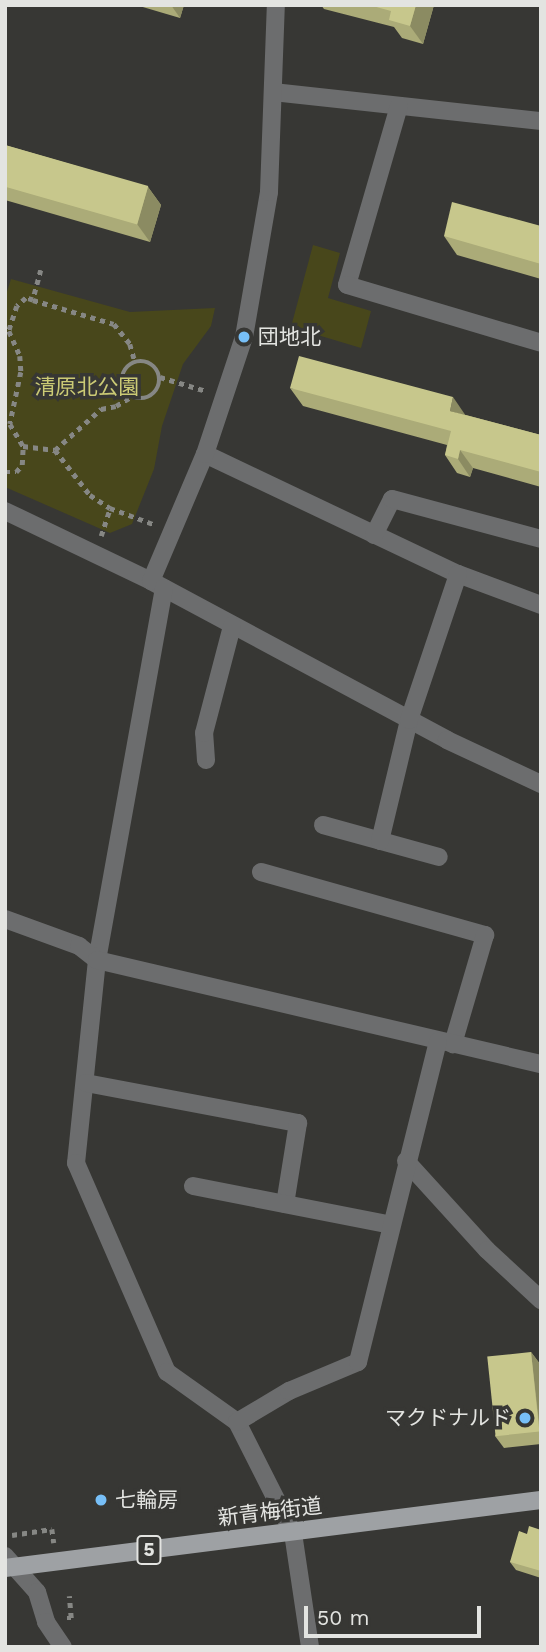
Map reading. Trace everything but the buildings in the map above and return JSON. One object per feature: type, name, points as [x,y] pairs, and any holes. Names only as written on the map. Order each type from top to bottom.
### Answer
[{"type":"main road","name":"新青梅街道","points":[[9,1564],[293,1533],[541,1500]]},
{"type":"street","points":[[276,5],[269,192],[244,337],[226,397],[173,530],[157,585],[97,960],[76,1163],[167,1373],[237,1422],[293,1533],[310,1647]]},
{"type":"street","points":[[273,92],[541,121]]},
{"type":"street","points":[[399,106],[346,285],[541,343]]},
{"type":"street","points":[[205,454],[458,574],[541,605]]},
{"type":"street","points":[[374,535],[392,499],[541,539]]},
{"type":"street","points":[[5,511],[157,585],[410,720],[541,784]]},
{"type":"street","points":[[380,841],[410,720],[458,574]]},
{"type":"street","points":[[206,760],[204,733],[232,626]]},
{"type":"street","points":[[323,825],[439,857]]},
{"type":"street","points":[[237,1422],[289,1391],[358,1362],[406,1161],[485,935],[261,872]]},
{"type":"street","points":[[5,919],[79,946],[97,960],[541,1064]]},
{"type":"street","points":[[86,1083],[298,1123],[285,1204]]},
{"type":"street","points":[[406,1161],[487,1250],[541,1300]]},
{"type":"street","points":[[193,1186],[391,1225]]},
{"type":"street","points":[[9,1564],[37,1592],[46,1622],[63,1647]]},
{"type":"path","points":[[33,300],[41,271]]},
{"type":"path","points":[[5,472],[16,472],[22,465],[23,446],[10,424],[8,415],[22,372],[20,356],[9,331],[17,306],[26,298],[114,324],[130,344],[135,361]]},
{"type":"path","points":[[135,361],[122,375],[123,387],[131,397],[143,400],[154,395],[160,377]]},
{"type":"path","points":[[135,361],[149,362],[160,377],[226,397]]},
{"type":"path","points":[[55,450],[102,409],[116,406],[131,397]]},
{"type":"path","points":[[23,446],[55,450],[90,495],[110,508],[173,530]]},
{"type":"path","points":[[95,554],[110,508]]},
{"type":"path","points":[[12,1535],[52,1529]]},
{"type":"path","points":[[63,1608],[65,1618],[71,1618],[69,1596]]},
{"type":"green space","points":[[313,245],[340,253],[328,298],[371,311],[361,348],[291,327]]},
{"type":"green space","name":"清原北公園","points":[[11,279],[130,312],[215,308],[211,326],[183,364],[162,426],[154,469],[132,524],[110,533],[5,487],[5,298]]},
{"type":"place","name":"団地北","points":[[244,337]]},
{"type":"place","name":"マクドナルド","points":[[525,1418]]},
{"type":"place","name":"七輪房","points":[[101,1500]]}]
